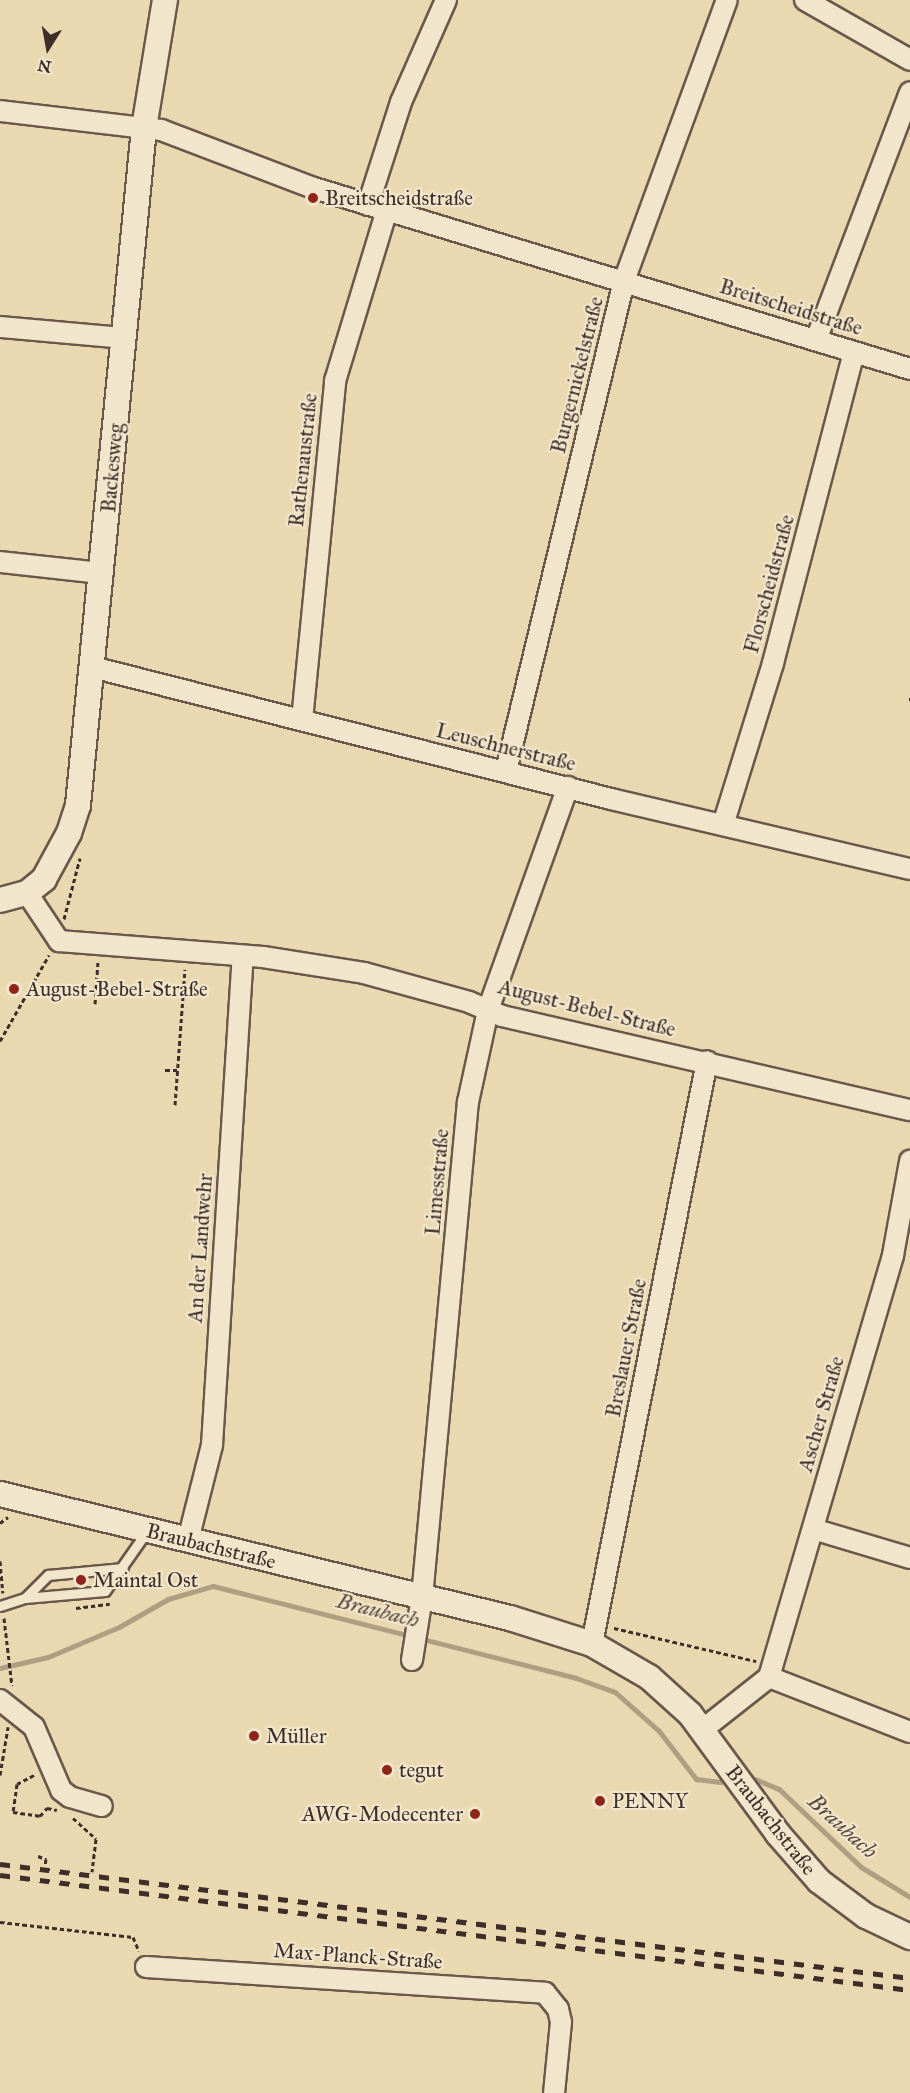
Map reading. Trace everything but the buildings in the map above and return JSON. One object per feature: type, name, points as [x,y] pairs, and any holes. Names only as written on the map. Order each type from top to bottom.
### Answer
[{"type":"street","name":"Backesweg","points":[[27,893],[51,868],[77,812],[144,128],[165,0]]},
{"type":"street","points":[[368,205],[400,102],[446,0]]},
{"type":"street","name":"Burgernickelstraße","points":[[506,771],[624,280],[727,0]]},
{"type":"street","points":[[805,0],[910,60]]},
{"type":"street","points":[[816,340],[910,92]]},
{"type":"street","name":"Breitscheidstraße","points":[[0,111],[161,130],[274,175],[368,205],[624,280],[910,369]]},
{"type":"street","name":"Rathenaustraße","points":[[302,720],[335,381],[387,210]]},
{"type":"street","points":[[0,327],[124,338]]},
{"type":"street","name":"Florscheidstraße","points":[[723,825],[773,663],[854,352]]},
{"type":"street","points":[[0,562],[102,573]]},
{"type":"street","name":"Leuschnerstraße","points":[[92,667],[568,787],[910,869]]},
{"type":"street","name":"Limesstraße","points":[[422,1596],[468,1102],[488,1010],[568,787]]},
{"type":"street","points":[[0,900],[27,893],[59,941]]},
{"type":"street","name":"August-Bebel-Straße","points":[[59,941],[186,950],[364,973],[488,1010],[910,1110]]},
{"type":"street","name":"An der Landwehr","points":[[188,1540],[212,1445],[243,956]]},
{"type":"street","name":"Breslauer Straße","points":[[594,1634],[707,1061]]},
{"type":"street","name":"Ascher Straße","points":[[771,1671],[905,1230],[910,1161]]},
{"type":"street","name":"Braubachstraße","points":[[0,1494],[551,1629],[594,1634],[674,1697],[702,1730],[799,1861],[866,1916],[910,1937]]},
{"type":"street","points":[[813,1529],[910,1558]]},
{"type":"street","points":[[412,1660],[422,1596]]},
{"type":"street","points":[[702,1730],[771,1671],[910,1732]]},
{"type":"street","points":[[0,1700],[34,1727],[54,1780],[70,1797],[102,1806]]},
{"type":"street","name":"Max-Planck-Straße","points":[[146,1967],[545,1993],[558,2009],[561,2033],[554,2093]]},
{"type":"lane","points":[[2,1606],[25,1598],[105,1591],[147,1530]]},
{"type":"lane","points":[[25,1598],[48,1575],[123,1568]]},
{"type":"path","points":[[0,1041],[17,1005],[59,941],[82,851]]},
{"type":"path","points":[[94,1004],[99,945]]},
{"type":"path","points":[[175,1105],[186,950]]},
{"type":"path","points":[[165,1070],[177,1070]]},
{"type":"path","points":[[0,1561],[2,1606],[11,1675]]},
{"type":"path","points":[[594,1634],[771,1671]]},
{"type":"path","points":[[0,1776],[6,1735]]},
{"type":"path","points":[[50,1767],[17,1784],[13,1812],[40,1816],[47,1808],[67,1812],[96,1839],[92,1872]]},
{"type":"path","points":[[38,1856],[46,1859],[45,1866]]},
{"type":"path","points":[[0,1922],[133,1937],[146,1967]]},
{"type":"waterway","name":"Braubach","points":[[0,1668],[48,1657],[119,1627],[168,1599],[213,1586],[576,1678],[615,1692],[659,1731],[696,1779],[721,1782]]},
{"type":"waterway","name":"Braubach","points":[[755,1779],[779,1789],[861,1867],[910,1897]]},
{"type":"railway","points":[[0,1864],[910,1978]]},
{"type":"railway","points":[[0,1875],[910,1990]]},
{"type":"place","name":"Breitscheidstraße","points":[[313,198]]},
{"type":"place","name":"August-Bebel-Straße","points":[[14,989]]},
{"type":"place","name":"Maintal Ost","points":[[81,1580]]},
{"type":"place","name":"Müller","points":[[254,1736]]},
{"type":"place","name":"tegut","points":[[387,1770]]},
{"type":"place","name":"PENNY","points":[[600,1801]]},
{"type":"place","name":"AWG-Modecenter","points":[[475,1814]]}]
